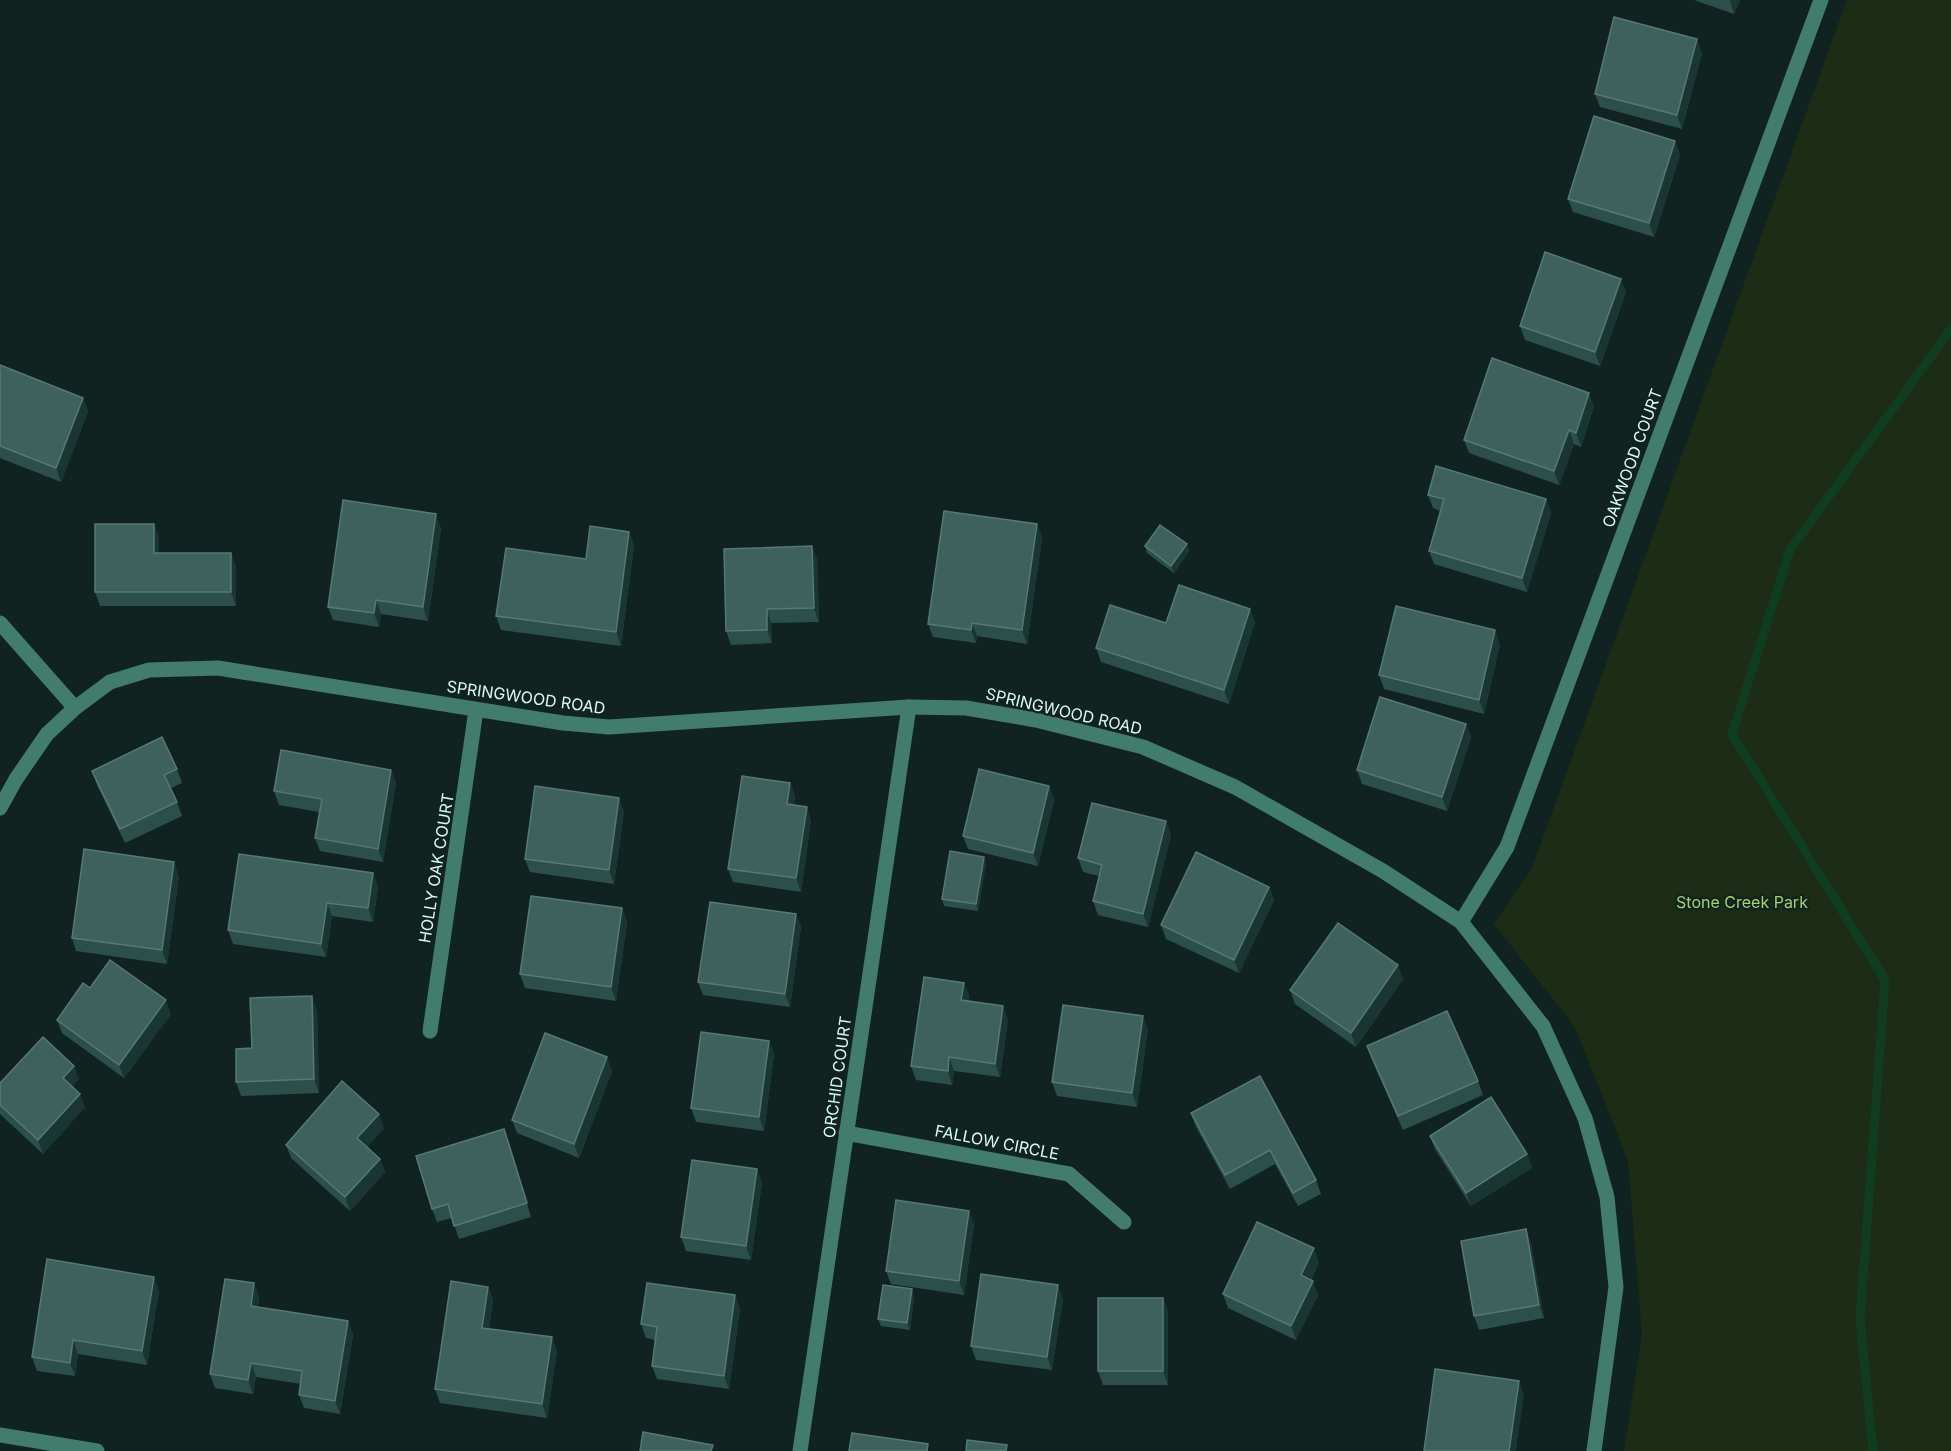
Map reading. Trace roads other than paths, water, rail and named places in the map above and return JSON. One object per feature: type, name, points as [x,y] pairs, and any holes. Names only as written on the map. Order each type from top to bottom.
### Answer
[{"type":"street","name":"OAKWOOD COURT","points":[[1461,922],[1507,847],[1821,0]]},
{"type":"street","points":[[0,623],[75,708]]},
{"type":"street","name":"SPRINGWOOD ROAD","points":[[0,807],[47,734],[75,708],[110,682],[149,670],[218,668],[476,710],[563,723],[609,727],[909,707],[966,708],[1036,720],[1143,747],[1234,787],[1383,871],[1461,922],[1542,1026],[1585,1118],[1607,1197],[1616,1287],[1594,1451]]},
{"type":"street","name":"ORCHID COURT","points":[[800,1451],[909,707]]},
{"type":"street","name":"HOLLY OAK COURT","points":[[430,1031],[476,710]]},
{"type":"street","name":"FALLOW CIRCLE","points":[[846,1133],[1069,1174],[1124,1222]]},
{"type":"street","points":[[0,1435],[97,1451]]},
{"type":"waterway","points":[[1873,1451],[1860,1319],[1885,980],[1732,734],[1790,550],[1951,329]]},
{"type":"park label","name":"Stone Creek Park","points":[[1742,902]]}]
